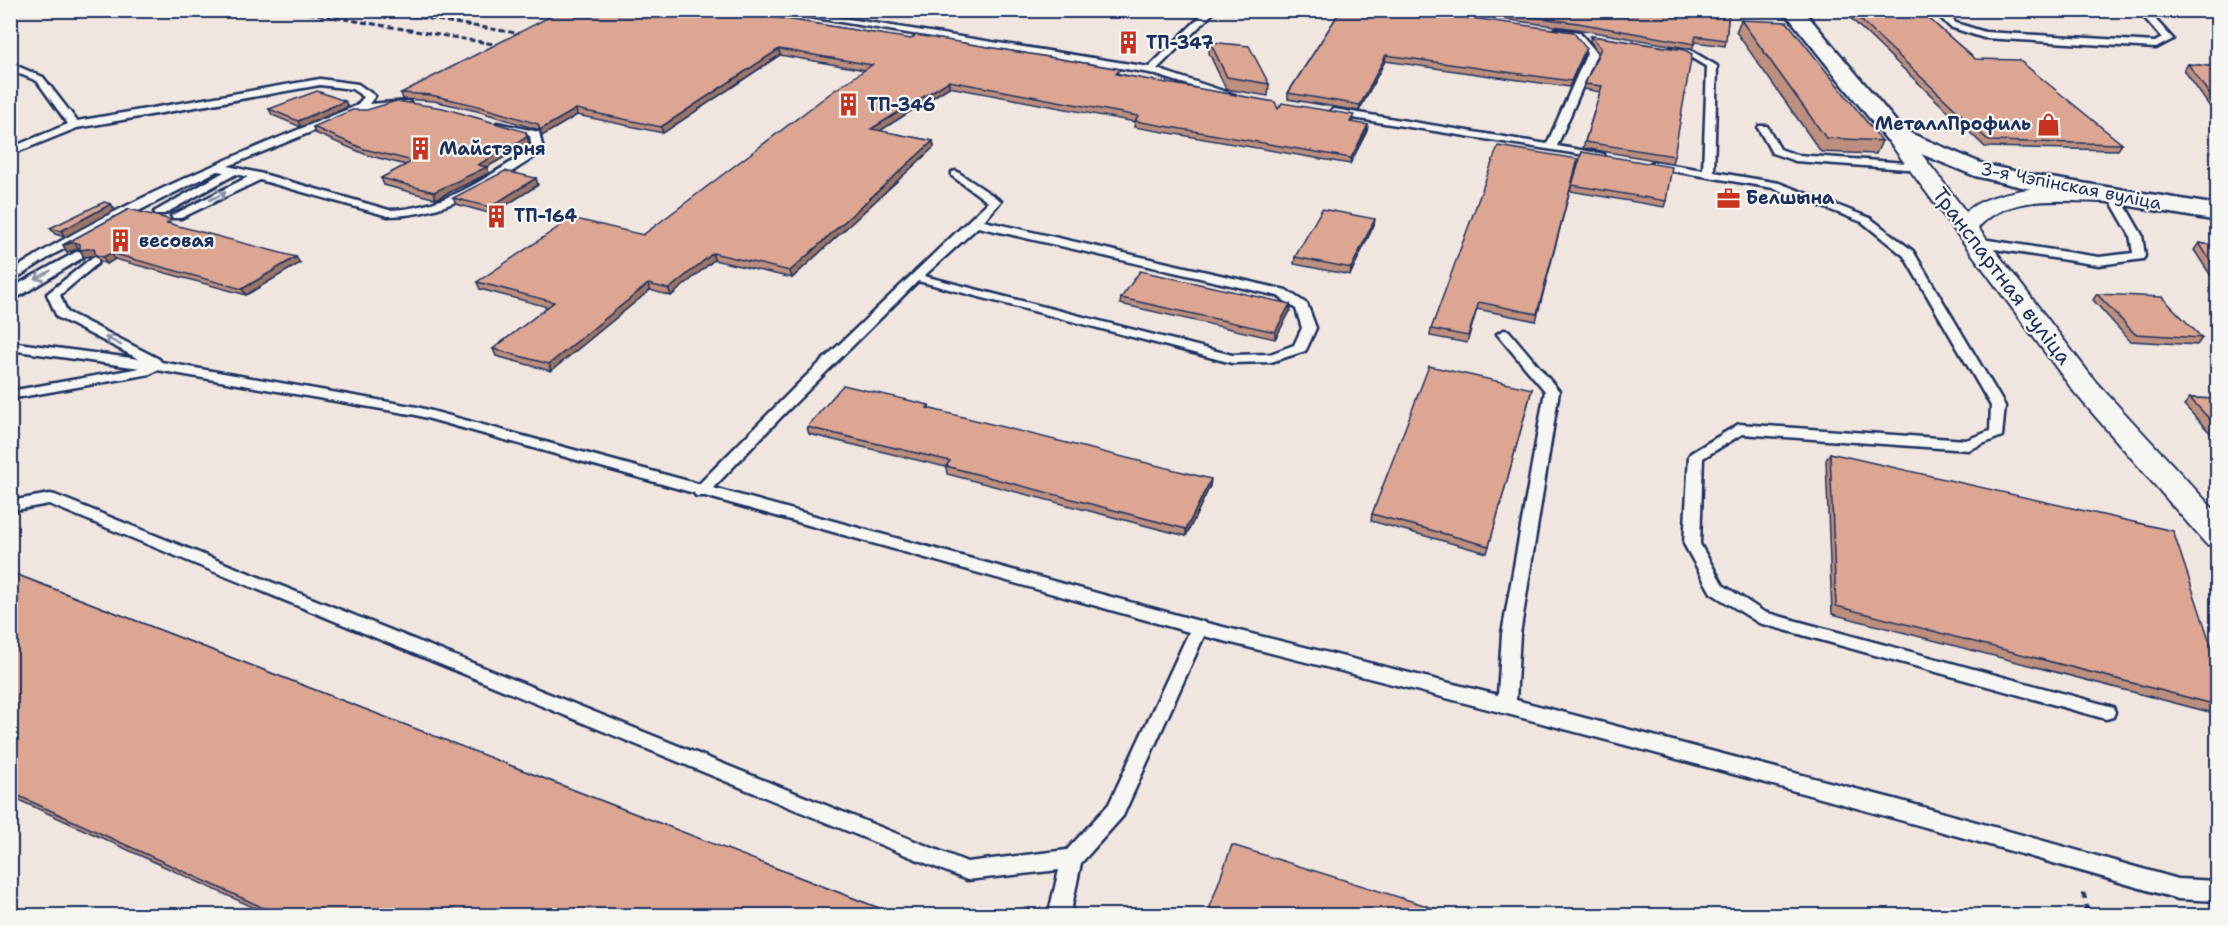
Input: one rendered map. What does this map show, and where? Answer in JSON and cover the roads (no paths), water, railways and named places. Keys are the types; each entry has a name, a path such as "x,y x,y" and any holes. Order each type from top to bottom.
{"main road":[{"name":"Транспартная вуліца","path":"1792,10 1895,135"},
{"name":"3-я Чэпінская вуліца","path":"1895,135 1975,169 2026,181 2217,213"}],"street":[{"name":"Транспартная вуліца","path":"1895,135 2085,387 2217,536"},
{"path":"1970,235 1982,210 2012,199 2049,195 2113,195"}],"lane":[{"path":"772,10 1151,70 1216,93 1240,96"},
{"path":"1151,70 1212,10"},
{"path":"1936,10 1953,25 1984,35 2156,45 2168,39 2142,10"},
{"path":"1541,30 1598,38"},
{"path":"1551,148 1592,53 1575,34"},
{"path":"1665,48 1688,52 1712,66 1708,174"},
{"path":"10,66 40,79 74,125"},
{"path":"10,152 74,125 320,82 355,86 370,96 360,108"},
{"path":"10,278 52,250 216,167 360,108 399,102 418,105"},
{"path":"1320,110 1618,159"},
{"path":"216,167 259,176 388,213 409,215 449,202 538,150 535,134 492,123"},
{"path":"1763,128 1776,151 1795,158 1920,167"},
{"path":"1641,163 1775,185 1866,220 1909,254 1998,406 1997,433 1968,445 1739,429 1696,456 1692,544 1717,589 1759,617 2106,712"},
{"path":"160,212 236,170"},
{"path":"701,492 740,449 915,278 978,223 995,201 956,174"},
{"path":"177,216 259,176"},
{"path":"1970,235 2099,261 2139,256 2136,235 2113,195"},
{"path":"915,278 1232,360 1271,358 1300,348 1309,328 1302,307 1282,293 978,223"},
{"path":"10,298 26,285 78,255"},
{"path":"94,260 53,294 62,314 165,367"},
{"path":"1504,334 1552,391 1511,634 1507,705"},
{"path":"10,346 165,367 417,411 701,492 1199,628 1507,705 1898,809 2178,889 2217,891"},
{"path":"10,395 165,367"},
{"path":"10,506 50,499 967,871 1072,859"},
{"path":"1059,915 1072,859 1116,810 1199,628"}],"railway":[{"path":"291,10 505,46"},
{"path":"375,10 535,36"}],"place":[{"name":"ТП-347","path":"1128,43"},
{"name":"ТП-346","path":"849,105"},
{"name":"МеталлПрофиль","path":"2049,124"},
{"name":"Майстэрня","path":"421,149"},
{"name":"Белшына","path":"1728,198"},
{"name":"ТП-164","path":"496,216"},
{"name":"весовая","path":"121,241"}]}
